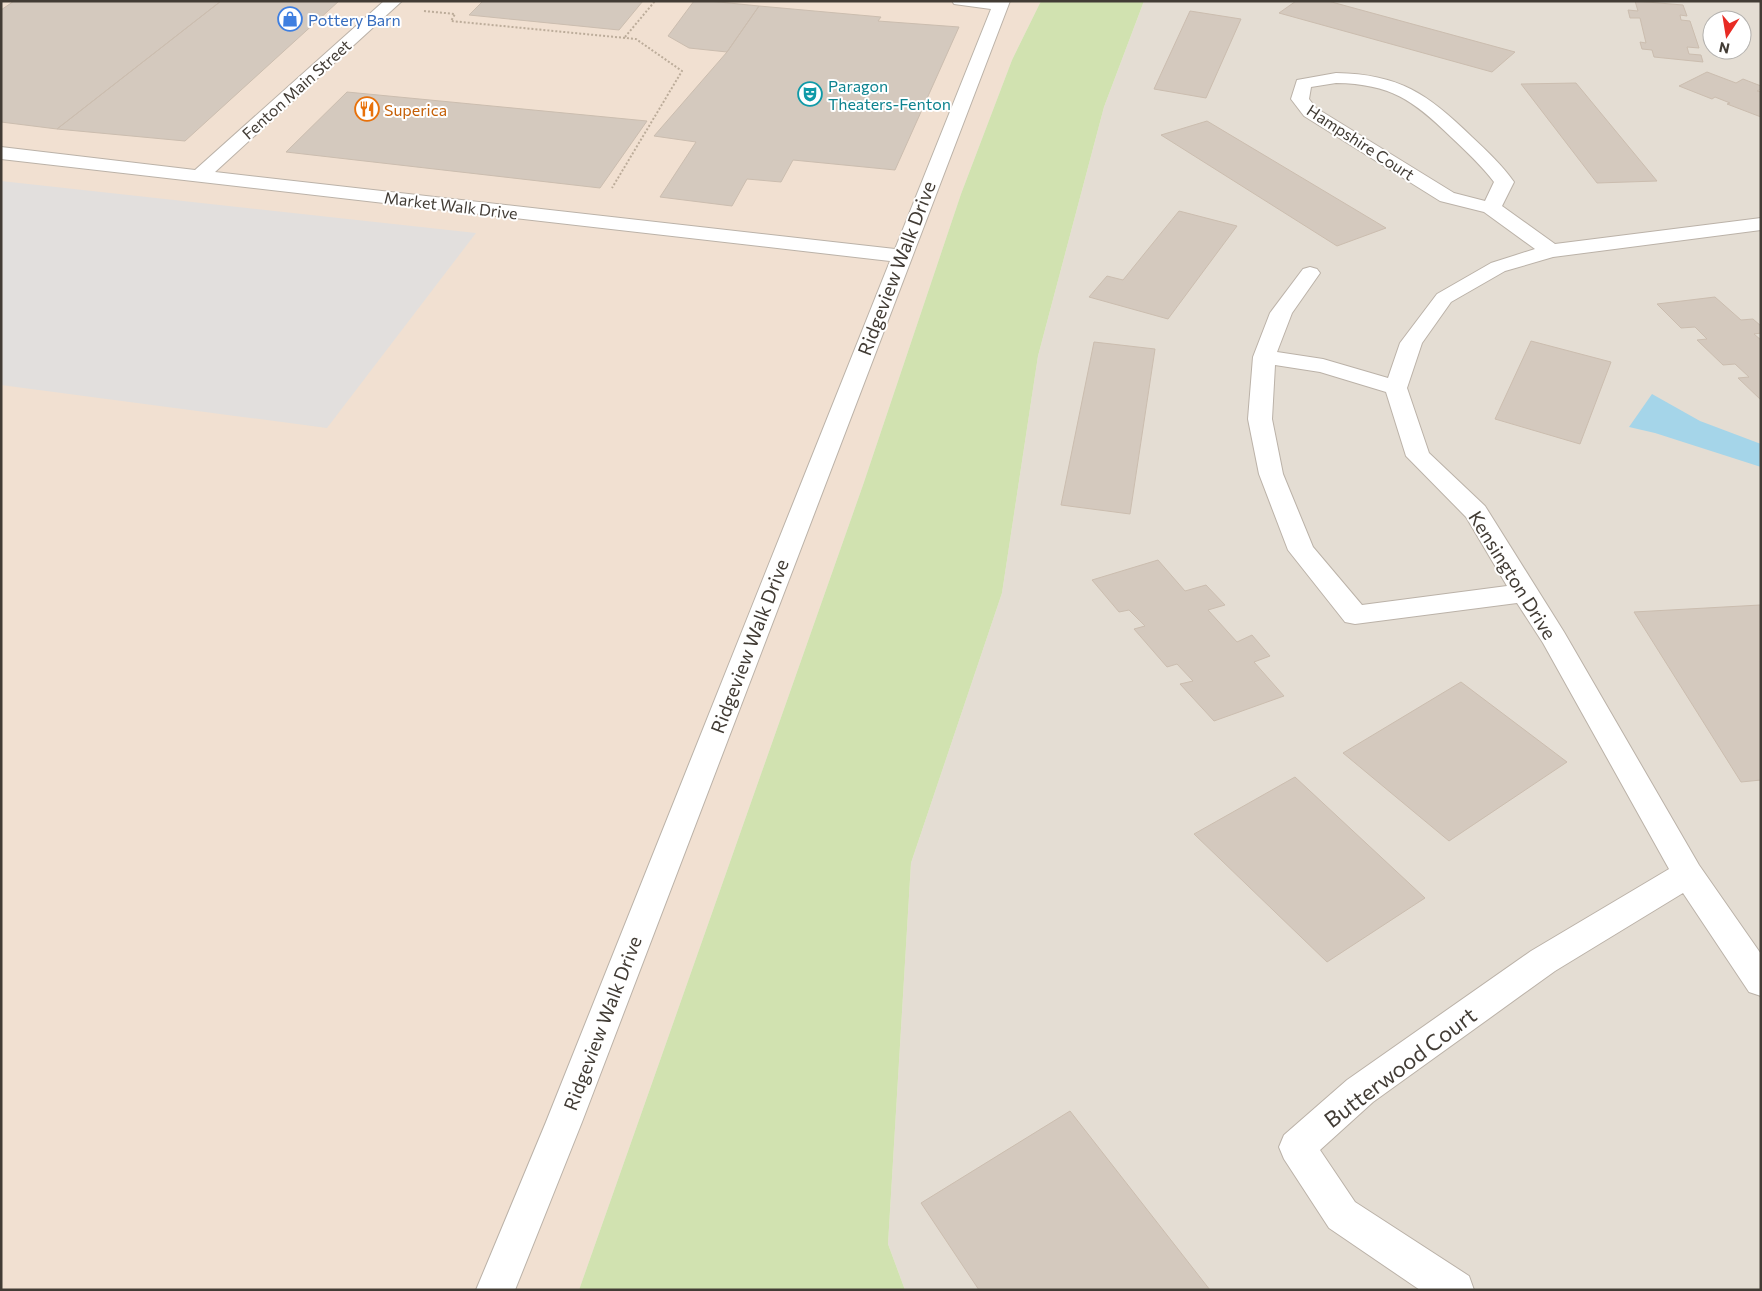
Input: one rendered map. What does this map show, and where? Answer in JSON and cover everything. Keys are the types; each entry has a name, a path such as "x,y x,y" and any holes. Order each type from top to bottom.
{"street":[{"name":"Fenton Main Street","path":"199,176 394,1"},
{"path":"960,1 1001,3"},
{"name":"Ridgeview Walk Drive","path":"495,1290 564,1122 900,256 1001,3"},
{"name":"Hampshire Court","path":"1491,208 1504,182 1495,169 1430,107 1395,87 1376,82 1333,78 1303,84 1300,99 1310,112 1447,197 1491,208 1551,251"},
{"name":"Market Walk Drive","path":"1,153 900,256"},
{"path":"1264,357 1323,366 1396,388 1411,342 1444,298 1498,267 1551,251 1761,224"},
{"path":"1310,273 1281,313 1264,357 1260,419 1271,474 1301,550 1355,615 1524,593"},
{"name":"Kensington Drive","path":"1396,388 1418,456 1476,512 1554,639 1688,874 1761,982"},
{"name":"Butterwood Court","path":"1455,1290 1342,1215 1297,1147 1360,1091 1543,960 1688,874"}],"path":[{"path":"625,37 655,1"},
{"path":"421,11 456,14 450,21 636,39 682,71 612,189"}],"shaded area":[{"path":"1,1 1041,1 1012,60 961,194 863,485 579,1290 1,1290"},
{"path":"1144,1 1761,1 1761,1290 905,1290 888,1244 911,863 1002,593 1038,356 1104,107"},
{"path":"1,181 476,233 327,428 1,385"}],"green space":[{"path":"1041,1 1144,1 1104,107 1038,356 1002,593 911,863 888,1244 905,1290 579,1290 863,485 961,194 1012,60"}],"water":[{"path":"1652,394 1700,421 1761,444 1761,467 1655,433 1629,427"}],"building":[{"path":"14,1 221,1 57,129 1,122 1,10"},
{"path":"221,1 339,1 185,141 57,129"},
{"path":"483,1 643,1 619,30 469,15"},
{"path":"694,1 759,6 727,52 689,48 668,36"},
{"path":"1296,1 1328,1 1515,52 1492,72 1279,13"},
{"path":"1635,1 1683,5 1687,16 1680,15 1681,20 1690,21 1699,48 1687,47 1689,54 1701,55 1703,62 1654,57 1652,50 1642,49 1640,42 1646,43 1640,18 1630,18 1628,10 1638,11"},
{"name":"Paragon Theaters-Fenton","path":"759,6 881,17 878,21 959,27 895,170 793,160 781,182 747,179 732,206 660,197 696,142 654,136 727,52"},
{"path":"1190,11 1241,19 1206,98 1154,89"},
{"path":"1707,72 1736,83 1743,79 1761,86 1761,89 1757,91 1761,92 1761,117 1727,104 1730,103 1715,97 1712,99 1679,86"},
{"path":"1576,83 1657,181 1597,183 1521,84"},
{"path":"347,92 647,121 600,188 286,152"},
{"path":"1207,121 1386,228 1337,246 1161,135"},
{"path":"1179,211 1237,226 1168,319 1089,297 1107,276 1123,280"},
{"path":"1715,297 1741,320 1753,319 1761,326 1761,333 1754,334 1761,340 1761,400 1738,378 1749,377 1735,364 1723,365 1697,340 1707,339 1695,327 1681,328 1657,304"},
{"path":"1531,341 1611,362 1580,444 1495,419"},
{"path":"1094,342 1155,349 1130,514 1061,505"},
{"path":"1158,560 1185,591 1206,585 1225,605 1208,610 1237,642 1252,635 1270,656 1254,662 1284,696 1214,721 1180,684 1193,681 1177,664 1167,667 1134,629 1145,626 1129,610 1119,612 1092,580"},
{"path":"1760,605 1761,780 1741,782 1634,612"},
{"path":"1461,682 1567,762 1449,841 1343,753"},
{"path":"1295,777 1425,898 1327,962 1194,834"},
{"path":"1070,1111 1210,1290 979,1290 921,1203"}],"place":[{"name":"Pottery Barn","path":"290,19"},
{"name":"Paragon Theaters-Fenton","path":"810,94"},
{"name":"Superica","path":"367,109"}]}
